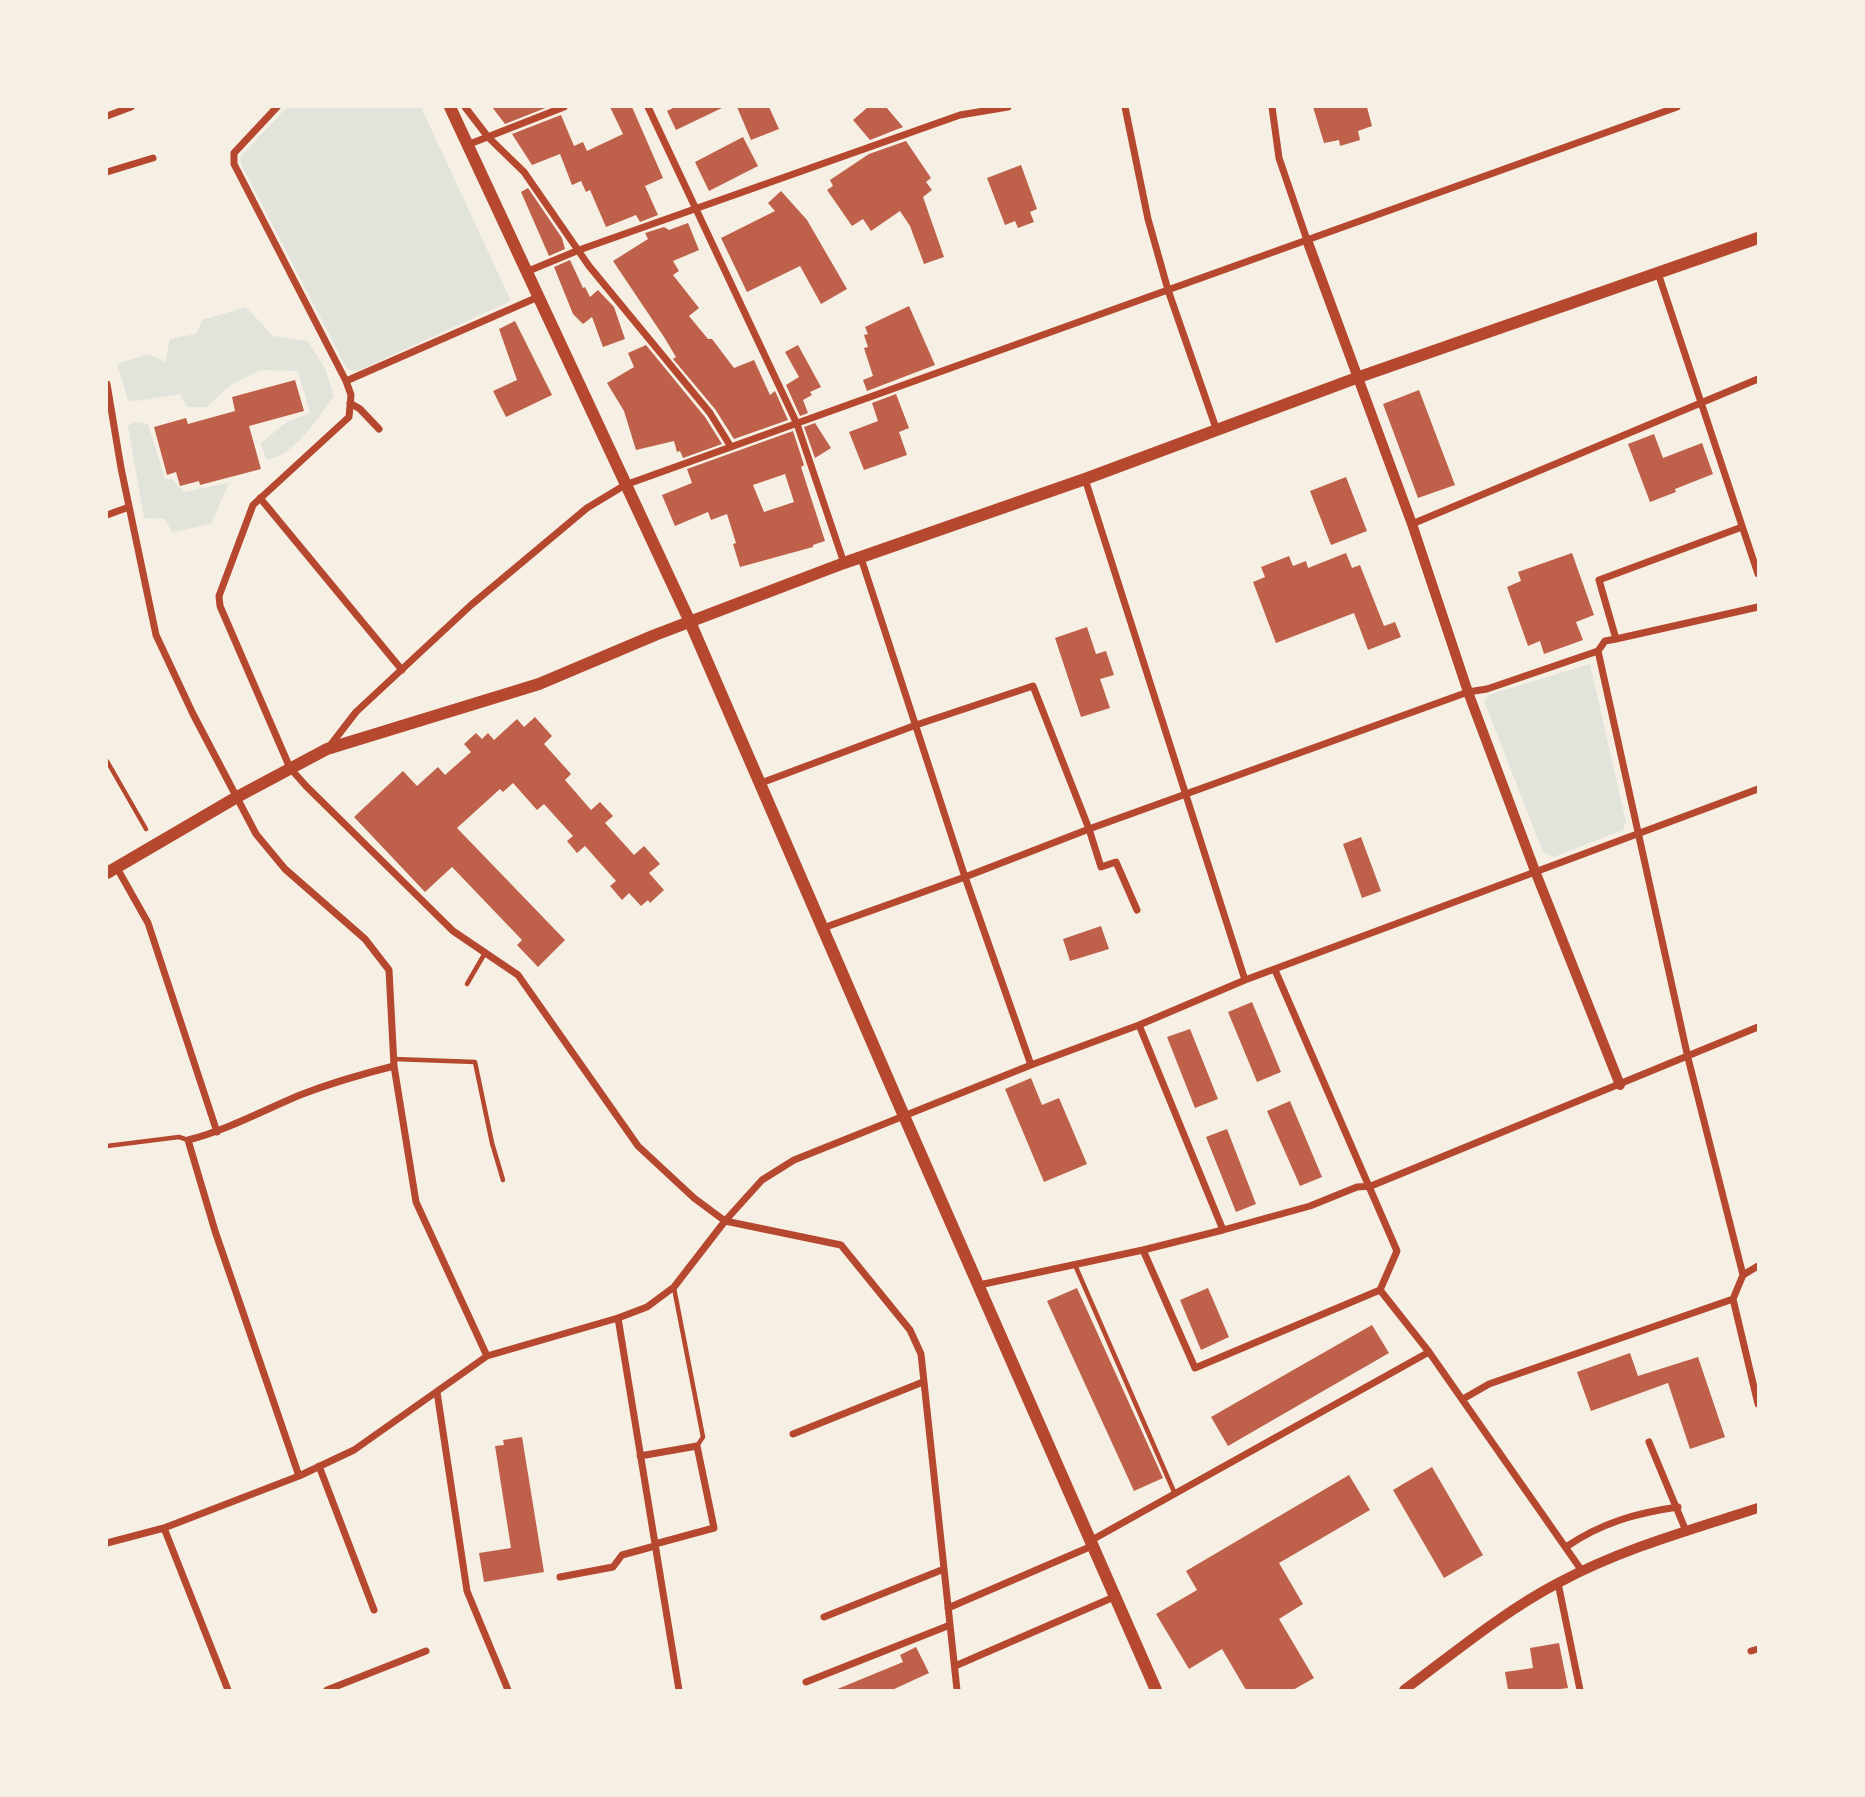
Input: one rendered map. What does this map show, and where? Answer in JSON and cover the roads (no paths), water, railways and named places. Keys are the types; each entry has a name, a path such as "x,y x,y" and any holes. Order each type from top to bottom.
{"main road":[{"path":"450,107 690,622 1156,1690"},
{"path":"112,870 237,797 327,750 539,684 844,563 1085,479 1359,377 1758,238"}],"street":[{"path":"107,116 131,107"},
{"path":"277,107 233,153 234,164 346,381 351,395 349,417 253,505 219,596 219,607 290,768 453,931 518,975 638,1146 694,1198 725,1221 841,1245 910,1329 920,1354 957,1690"},
{"path":"465,107 488,138 524,172 589,266 710,413 731,447"},
{"path":"467,145 564,107"},
{"path":"648,107 797,424 844,563"},
{"path":"526,272 579,250 959,111 1008,107"},
{"path":"1125,107 1148,219 1168,290 1217,431"},
{"path":"1272,107 1279,158 1307,240 1412,524 1468,692 1620,1085"},
{"path":"327,750 356,712 471,606 587,508 625,485 1677,107"},
{"path":"107,173 153,158"},
{"path":"1658,273 1758,574"},
{"path":"346,381 538,297"},
{"path":"1412,524 1758,379"},
{"path":"107,384 109,416 156,635 193,714 256,834 285,869 365,939 389,970 394,1062 416,1202 487,1356"},
{"path":"350,403 360,409 379,429"},
{"path":"1085,479 1245,980"},
{"path":"260,498 402,670"},
{"path":"107,515 129,507"},
{"path":"1616,639 1599,580 1742,527"},
{"path":"861,558 965,877 1031,1065"},
{"path":"823,928 1468,692 1487,689 1598,651 1605,641 1758,607"},
{"path":"1598,651 1688,1058 1743,1275"},
{"path":"761,783 916,725 1033,686 1101,867 1116,862 1137,910"},
{"path":"108,1541 164,1528 299,1476 354,1450 487,1356 647,1307 674,1287 725,1221 762,1180 778,1168 1031,1065 1139,1025 1245,980 1758,789"},
{"path":"112,870 148,923 217,1132"},
{"path":"1143,1251 1195,1368 1380,1290 1397,1251 1275,970"},
{"path":"1139,1025 1223,1230"},
{"path":"979,1285 1143,1251 1310,1206 1357,1186 1371,1186 1758,1027"},
{"path":"299,1476 215,1231 188,1140 217,1132 320,1087 394,1062"},
{"path":"1758,1266 1743,1275 1733,1299 1758,1404"},
{"path":"1380,1290 1463,1399 1582,1571"},
{"path":"1463,1399 1489,1384 1733,1299"},
{"path":"618,1318 678,1690"},
{"path":"948,1608 1091,1543 1429,1352"},
{"path":"793,1434 923,1382"},
{"path":"437,1392 467,1591 508,1690"},
{"path":"1648,1442 1686,1531"},
{"path":"560,1577 613,1567 622,1555 714,1528 697,1446 640,1456"},
{"path":"319,1466 374,1610"},
{"path":"1566,1548 1599,1527 1643,1512 1678,1507"},
{"path":"1404,1690 1417,1687 1514,1608 1558,1583 1618,1555 1758,1508"},
{"path":"164,1528 228,1690"},
{"path":"824,1617 944,1569"},
{"path":"1558,1583 1580,1690"},
{"path":"955,1666 1114,1597"},
{"path":"806,1682 950,1625"},
{"path":"327,1690 426,1651"}],"lane":[{"path":"107,761 146,829"},
{"path":"467,984 485,953"},
{"path":"394,1062 475,1062 492,1143 503,1180"},
{"path":"107,1146 178,1138 188,1140"},
{"path":"1075,1265 1175,1494"},
{"path":"674,1287 703,1437 697,1446"}]}
